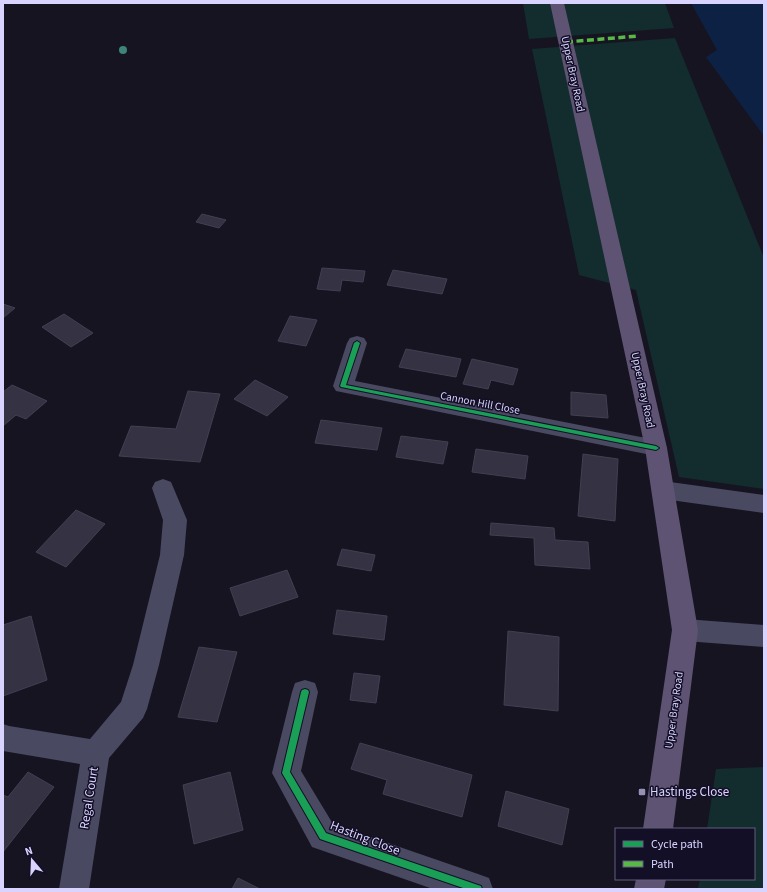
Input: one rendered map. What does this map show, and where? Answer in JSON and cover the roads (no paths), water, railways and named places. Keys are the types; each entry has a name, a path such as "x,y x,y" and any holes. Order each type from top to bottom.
{"main road":[{"name":"Upper Bray Road","path":"558,3 656,448 685,630 658,828"}],"street":[{"name":"Cannon Hill Close","path":"357,343 343,386 656,448"},
{"path":"96,753 133,709 146,665 172,555 176,520 163,488"},
{"path":"663,490 764,504"},
{"path":"685,630 764,636"},
{"name":"Hasting Close","path":"305,692 286,773 323,836 478,889"},
{"name":"Regal Court","path":"3,737 7,739 96,753 74,889"}],"water":[{"path":"691,3 764,3 764,136 706,57 717,50"}],"place":[{"name":"Hastings Close","path":"642,792"}]}
